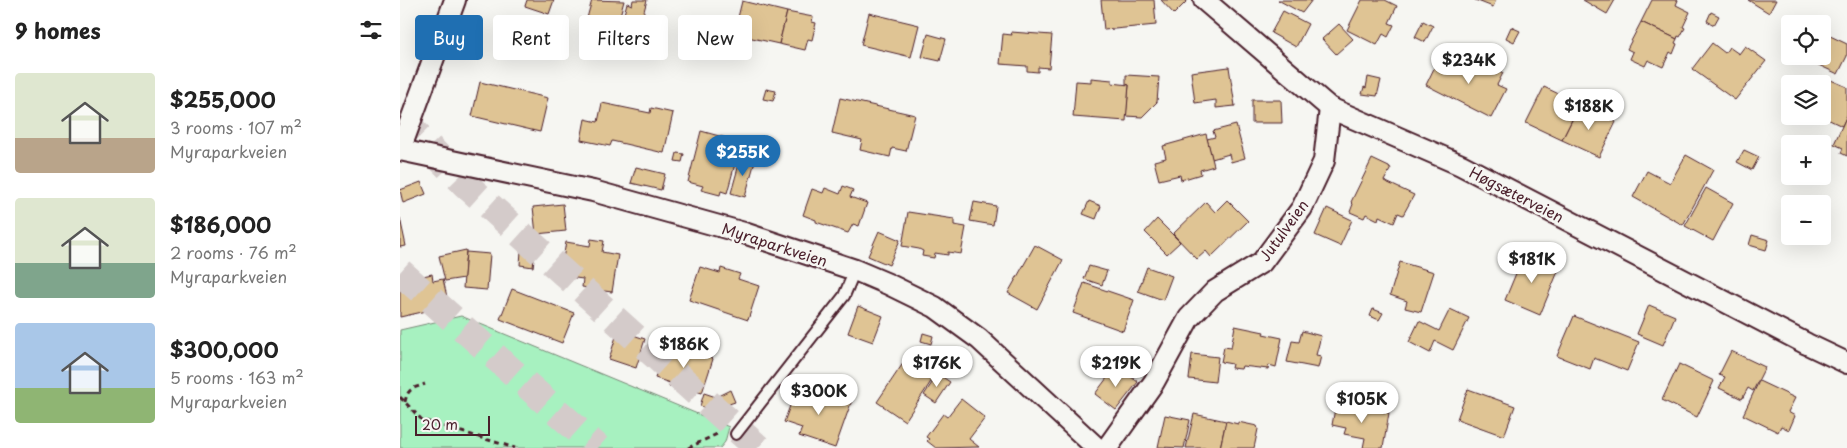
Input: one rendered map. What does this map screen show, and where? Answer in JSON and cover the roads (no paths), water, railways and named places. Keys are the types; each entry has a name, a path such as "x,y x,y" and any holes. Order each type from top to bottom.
{"street":[{"path":"400,150 455,0"},
{"name":"Høgsæterveien","path":"1204,0 1330,108 1461,165 1763,322 1847,363"},
{"name":"Jutulveien","path":"1107,448 1154,382 1189,318 1215,291 1262,262 1302,208 1324,161 1330,108"},
{"name":"Myraparkveien","path":"400,150 594,191 744,233 854,270 888,284 935,307 979,339 1097,448"}],"lane":[{"path":"736,434 844,296 854,270"}],"tunnel":[{"path":"400,117 464,183 758,448"},
{"path":"400,272 598,448"}]}
